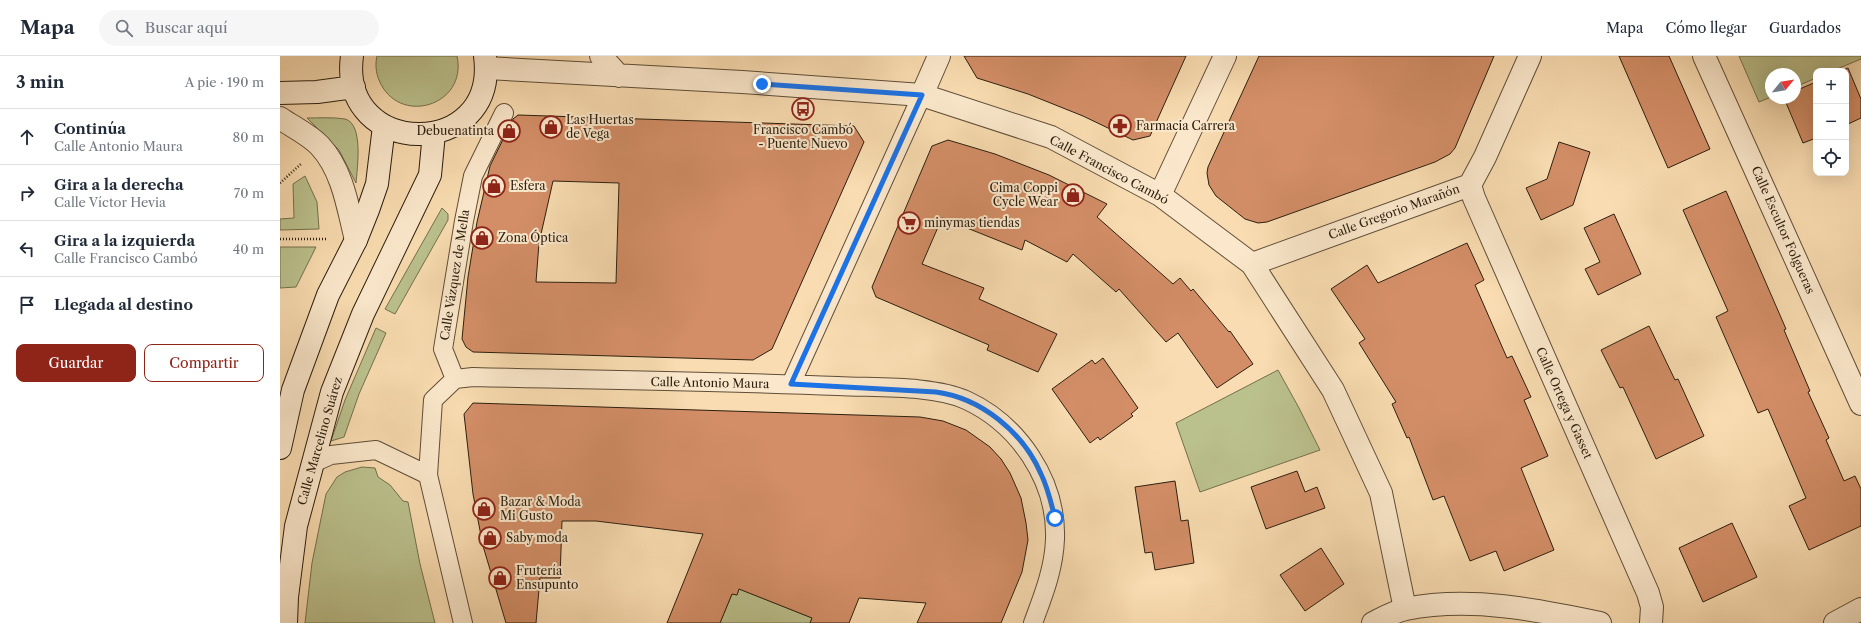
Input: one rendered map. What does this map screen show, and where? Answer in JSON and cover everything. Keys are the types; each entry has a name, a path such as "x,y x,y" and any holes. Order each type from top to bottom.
{"street":[{"path":"352,56 351,67 354,87 360,102 367,111 384,126 400,133 417,135 434,133 451,127 470,112 477,102 484,86 486,62"},
{"path":"601,56 619,76"},
{"path":"791,384 939,56"},
{"path":"1160,195 1225,56"},
{"name":"Calle Gregorio Marañón","path":"1252,264 1470,184 1485,158 1530,56"},
{"name":"Calle Escultor Folgueras","path":"1704,56 1861,404"},
{"name":"Calle Francisco Cambó","path":"486,62 619,76 742,82 922,95 1051,137 1160,195 1252,264 1333,390 1381,493 1405,609"},
{"path":"280,93 318,92 354,87"},
{"name":"Calle Vázquez de Mella","path":"455,378 443,349 464,221 473,176 504,113"},
{"path":"280,118 320,146 335,167 344,193 356,240"},
{"path":"280,448 293,390 328,295 356,240 377,184 384,126"},
{"name":"Calle Marcelino Suárez","path":"286,623 287,597 296,526 311,464 332,392 363,314 430,175 434,133"},
{"name":"Calle Ortega y Gasset","path":"1470,184 1474,198 1648,593 1652,607 1651,623"},
{"name":"Calle Antonio Maura","path":"455,378 473,377 791,384 942,392 960,397 979,406 1004,424 1019,440 1041,473 1055,518 1055,539 1053,560 1045,590 1033,623"},
{"path":"455,378 433,400 428,475 463,623"},
{"path":"311,464 331,455 376,450 428,475"},
{"path":"1373,623 1405,609 1448,604 1490,605 1565,616 1600,623"},
{"path":"1835,623 1861,609"}],"path":[{"path":"280,183 306,160"},
{"path":"326,244 328,234"},
{"path":"280,239 327,239"}],"green space":[{"path":"377,56 457,56 458,73 452,87 442,98 429,104 415,106 401,103 388,95 378,77 376,65"},
{"path":"1739,56 1861,56 1861,59 1839,68 1813,68 1813,79 1801,84 1801,68 1765,68 1765,100 1759,102"},
{"path":"307,118 340,118 351,123 355,129 358,148 356,183 339,150"},
{"path":"305,176 317,202 319,229 280,230 280,219 294,218 293,184"},
{"path":"442,208 448,214 448,220 395,314 385,309"},
{"path":"280,247 316,247 296,287 280,288"},
{"path":"376,328 386,333 359,394 344,437 331,441 345,400"},
{"path":"1278,370 1320,450 1200,492 1176,423"},
{"path":"362,467 375,468 378,477 390,485 403,501 408,502 420,564 435,623 305,623 312,563 326,494 337,477 345,472"},
{"path":"739,589 812,618 810,623 720,623 732,594 737,595"}],"building":[{"path":"964,56 1186,56 1150,136 1133,140 1083,116 1028,94 977,78"},
{"path":"1259,56 1494,56 1455,148 1450,154 1435,162 1267,222 1258,223 1245,219 1216,196 1209,185 1207,173 1208,167"},
{"path":"1619,56 1669,56 1710,149 1668,168"},
{"path":"1849,70 1861,99 1861,118 1849,124"},
{"path":"1813,83 1813,139 1803,143 1787,104 1801,104 1801,88"},
{"path":"518,115 854,126 864,142 772,349 753,360 473,352 466,347 462,339 468,277 477,222 490,166 513,119","holes":["553,181 619,183 616,283 536,282 539,243"]},
{"path":"948,140 995,154 1049,175 1107,204 1097,217 1173,284 1180,278 1191,291 1193,289 1229,332 1230,331 1253,364 1217,388 1178,333 1166,342 1119,289 1116,292 1073,254 1067,262 1025,240 1022,250 942,218 922,264 984,288 979,299 1057,334 1038,372 987,350 989,345 876,297 872,287 932,146"},
{"path":"1559,142 1590,152 1573,205 1541,220 1526,188 1547,179"},
{"path":"1726,191 1786,329 1784,330 1810,391 1808,392 1829,438 1826,440 1844,481 1855,476 1861,489 1861,526 1809,550 1789,506 1806,498 1768,409 1758,413 1716,317 1728,311 1683,210"},
{"path":"1614,214 1641,274 1598,295 1585,269 1600,262 1584,228"},
{"path":"1467,243 1484,280 1475,285 1507,358 1512,356 1531,397 1524,400 1548,456 1521,468 1554,550 1504,571 1496,551 1470,561 1444,496 1433,500 1409,437 1407,438 1392,404 1396,402 1359,343 1365,339 1331,289 1367,265 1378,283"},
{"path":"1649,326 1675,380 1678,379 1704,436 1656,459 1623,387 1620,388 1601,350"},
{"path":"1103,358 1138,408 1131,414 1133,416 1100,440 1098,437 1090,443 1052,389 1092,360 1095,364"},
{"path":"473,403 920,417 943,421 966,430 990,447 1001,459 1010,473 1021,498 1026,523 1028,540 1022,572 1001,623 917,623 926,603 859,598 849,623 810,623 812,618 739,589 737,595 732,594 720,623 667,623 703,534 596,521 562,521 560,578 540,578 536,623 506,623 483,546 473,494 464,414"},
{"path":"1297,471 1305,492 1317,487 1325,508 1266,529 1251,487"},
{"path":"1175,481 1181,521 1188,520 1194,563 1155,570 1152,552 1145,553 1135,487"},
{"path":"1732,523 1757,577 1703,602 1679,548"},
{"path":"1321,548 1344,584 1305,611 1280,575"}],"place":[{"name":"Francisco Cambó - Puente Nuevo","path":"803,109"},
{"name":"Farmacia Carrera","path":"1120,126"},
{"name":"Las Huertas de Vega","path":"551,127"},
{"name":"Debuenatinta","path":"509,131"},
{"name":"Esfera","path":"494,186"},
{"name":"Cima Coppi Cycle Wear","path":"1073,195"},
{"name":"minymas tiendas","path":"909,223"},
{"name":"Zona Óptica","path":"482,238"},
{"name":"Bazar & Moda Mi Gusto","path":"484,509"},
{"name":"Saby moda","path":"490,538"},
{"name":"Frutería Ensupunto","path":"500,578"}],"route":[{"path":"762,84 868,90 922,95 791,384 942,392 965,399 979,406 1004,424 1032,457 1041,473 1055,518"}]}
